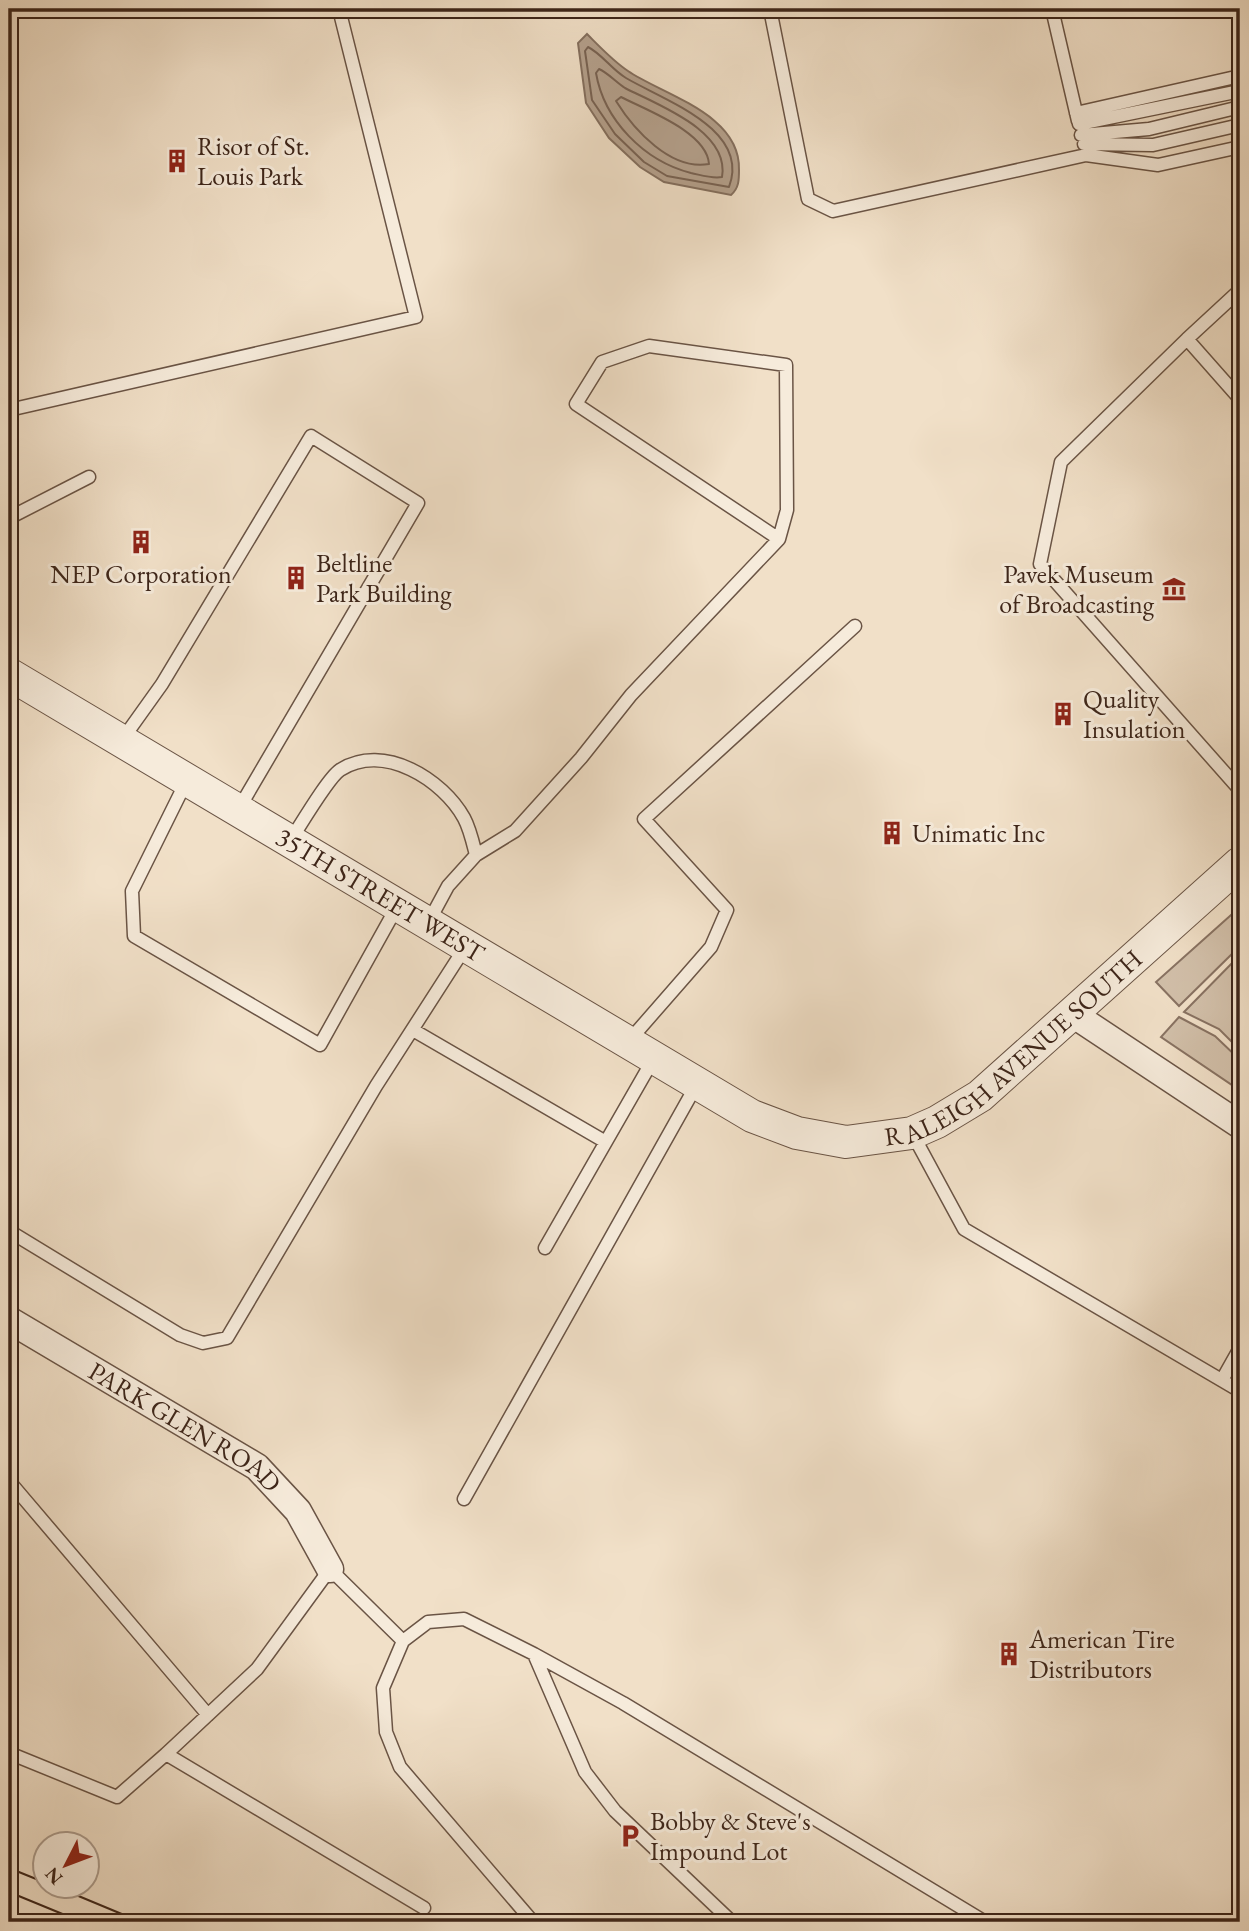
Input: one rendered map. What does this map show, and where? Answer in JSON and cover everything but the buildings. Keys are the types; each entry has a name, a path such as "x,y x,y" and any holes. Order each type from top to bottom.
{"street":[{"name":"35TH STREET WEST","path":"9,674 752,1116"},
{"name":"RALEIGH AVENUE SOUTH","path":"752,1116 797,1133 846,1142 912,1133 979,1096 1240,863"},
{"path":"1071,1013 1240,1125"},
{"name":"PARK GLEN ROAD","path":"9,1320 257,1467 298,1511 330,1569"}],"lane":[{"path":"9,410 416,317 339,9"},
{"path":"770,9 808,199 833,211 1081,134 1240,90"},
{"path":"1052,9 1081,134"},
{"path":"1081,134 1240,76"},
{"path":"1081,134 1149,129 1240,107"},
{"path":"1081,134 1153,145 1240,125"},
{"path":"1081,134 1158,165 1240,148"},
{"path":"1240,290 1062,463 1040,565 1240,790"},
{"path":"1187,339 1240,399"},
{"path":"428,923 448,886 476,855 515,831 581,758 631,695 779,539 787,510 786,365 649,346 602,362 576,404 779,539"},
{"path":"122,741 162,684 311,436 418,503 238,810"},
{"path":"9,518 89,477"},
{"path":"545,1248 604,1141 641,1050 710,947 727,910 644,819 855,626"},
{"path":"289,841 338,771 358,763 380,762 406,766 430,781 451,800 466,820 476,855"},
{"path":"188,780 132,891 135,936 320,1045 398,905"},
{"path":"9,1231 180,1335 204,1343 227,1339 466,946"},
{"path":"413,1030 604,1141"},
{"path":"464,1499 697,1083"},
{"path":"912,1133 964,1229 1240,1391"},
{"path":"1222,1380 1240,1348"},
{"path":"9,1481 208,1714"},
{"path":"9,1752 117,1797 257,1669 330,1569 403,1641"},
{"path":"533,1922 400,1767 386,1732 383,1688 403,1641 428,1622 464,1619 534,1654 624,1703 985,1922"},
{"path":"534,1654 586,1772 615,1811 732,1922"},
{"path":"166,1754 424,1908"}],"shaded area":[{"path":"1240,907 1240,946 1179,1006 1156,982"},
{"path":"1240,955 1240,1050 1219,1029 1184,1012"},
{"path":"1179,1017 1215,1036 1240,1060 1240,1073 1232,1085 1161,1037"}],"water":[{"path":"587,34 622,67 697,108 727,134 736,151 739,170 737,187 731,195 664,182 640,167 609,138 586,103 578,43"}],"tram line":[{"path":"9,1868 32,1877"},
{"path":"9,1892 82,1922"},
{"path":"86,1899 141,1922"}],"place":[{"name":"Risor of St. Louis Park","path":"177,161"},
{"name":"NEP Corporation","path":"141,542"},
{"name":"Beltline Park Building","path":"296,578"},
{"name":"Pavek Museum of Broadcasting","path":"1174,589"},
{"name":"Quality Insulation","path":"1063,714"},
{"name":"Unimatic Inc","path":"892,833"},
{"name":"American Tire Distributors","path":"1009,1654"},
{"name":"Bobby & Steve's Impound Lot","path":"630,1836"}]}
